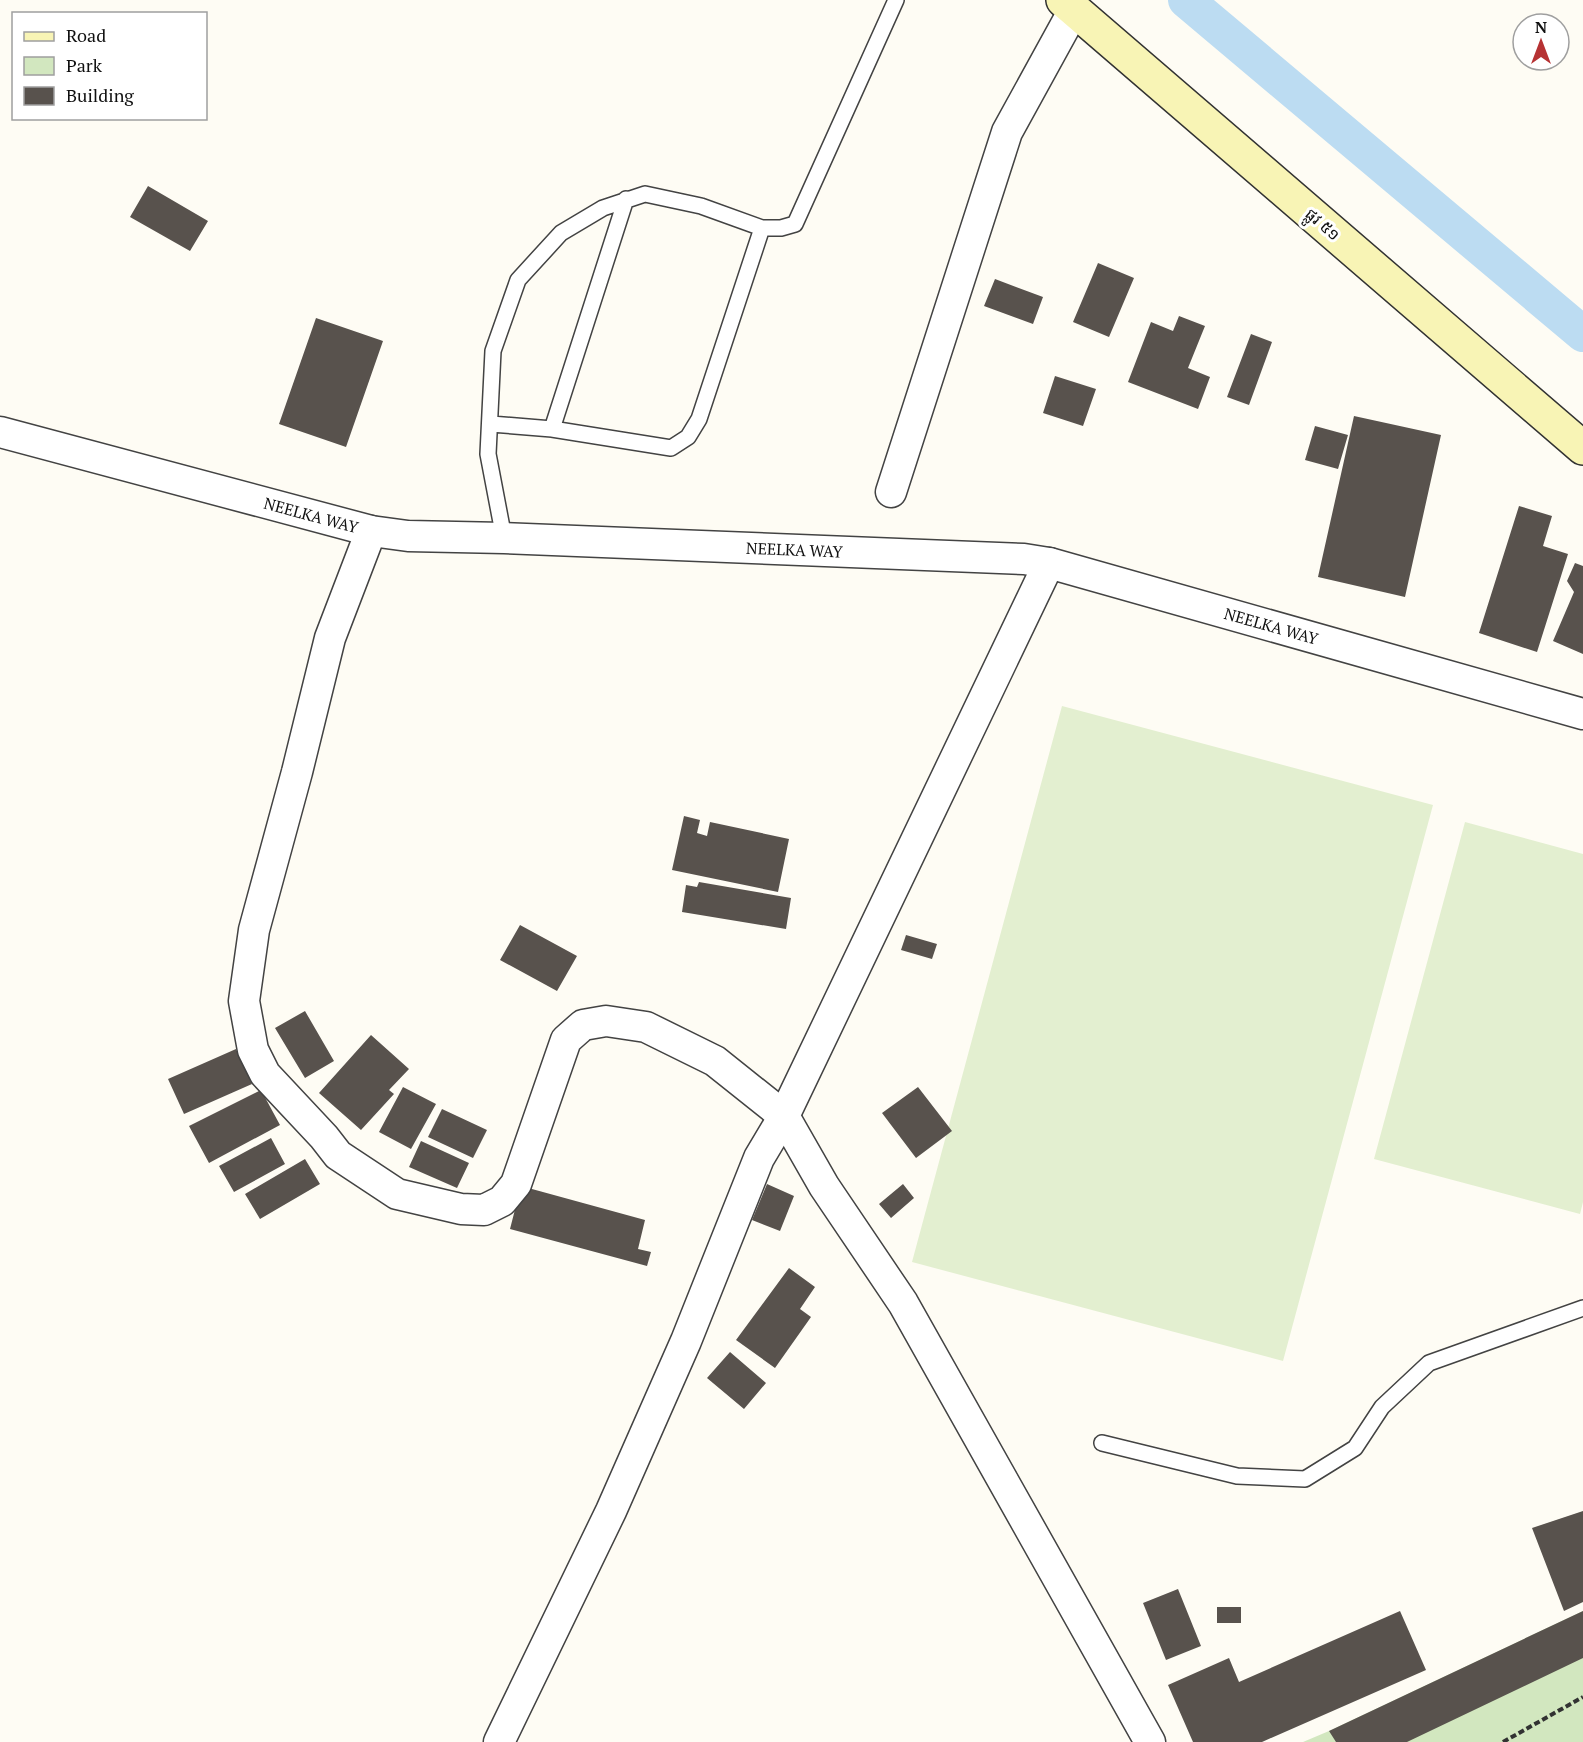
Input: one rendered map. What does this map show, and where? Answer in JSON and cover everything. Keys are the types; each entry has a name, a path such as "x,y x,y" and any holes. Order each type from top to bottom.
{"main road":[{"name":"ផ្លូវ ៥១","path":"1069,5 1577,435"}],"street":[{"path":"891,492 1006,132 1069,5"},
{"name":"NEELKA WAY","path":"0,432 371,531 408,536 1024,559 1049,563 1583,714"},
{"path":"371,531 330,638 297,772 254,930 244,1001 253,1050 265,1074 338,1155 397,1194 461,1209 484,1210 502,1201 516,1184 566,1040 584,1025 606,1021 646,1027 715,1060 784,1116 824,1186 903,1303 1150,1742"},
{"path":"499,1742 611,1511 686,1341 759,1158 784,1116 1049,563"}],"lane":[{"path":"504,538 488,454 493,351 518,280 561,233 603,208 645,194 701,206 762,228 788,227 799,221 896,0"},
{"path":"552,429 626,199"},
{"path":"491,424 552,429 671,448 688,437 699,420 762,228"},
{"path":"1102,1443 1237,1476 1305,1479 1355,1448 1382,1407 1429,1363 1583,1308"}],"path":[{"path":"1503,1742 1583,1697"}],"green space":[{"path":"1062,706 1433,805 1283,1361 912,1262"},
{"path":"1465,822 1583,854 1583,1202 1580,1214 1374,1159"},
{"path":"1583,1611 1583,1742 1303,1742 1329,1731"}],"building":[{"path":"148,186 208,221 190,251 130,217"},
{"path":"1098,263 1134,278 1109,337 1073,322"},
{"path":"995,279 1043,297 1033,324 984,306"},
{"path":"1179,316 1205,326 1188,368 1210,377 1198,409 1128,382 1151,322 1173,331"},
{"path":"316,318 383,341 346,447 279,424"},
{"path":"1251,334 1272,342 1249,405 1227,397"},
{"path":"1055,376 1096,389 1083,426 1043,413"},
{"path":"1354,416 1441,435 1405,597 1318,577"},
{"path":"1315,426 1348,435 1338,469 1305,460"},
{"path":"1519,506 1552,516 1543,546 1568,554 1537,652 1479,633"},
{"path":"1575,563 1583,566 1583,654 1553,641 1574,592 1567,581"},
{"path":"684,816 700,820 697,833 707,836 710,822 789,839 778,892 672,870"},
{"path":"699,882 791,898 786,929 682,912 686,885 697,887"},
{"path":"520,925 577,956 557,991 500,960"},
{"path":"906,935 937,944 932,959 901,950"},
{"path":"305,1011 334,1061 305,1078 275,1028"},
{"path":"371,1035 409,1069 389,1090 394,1094 361,1130 319,1093"},
{"path":"236,1049 252,1084 184,1114 168,1079"},
{"path":"403,1087 436,1104 411,1149 379,1132"},
{"path":"918,1087 952,1131 916,1158 882,1113"},
{"path":"261,1090 280,1125 209,1163 189,1126"},
{"path":"442,1109 487,1130 473,1158 428,1137"},
{"path":"271,1138 285,1164 234,1192 219,1166"},
{"path":"421,1141 469,1163 457,1188 409,1167"},
{"path":"305,1159 320,1184 260,1219 245,1194"},
{"path":"767,1184 794,1196 780,1231 752,1220"},
{"path":"903,1184 914,1198 891,1218 879,1204"},
{"path":"521,1186 645,1220 638,1249 651,1252 647,1266 510,1229"},
{"path":"789,1268 815,1287 800,1309 811,1317 775,1368 736,1340"},
{"path":"730,1352 766,1383 744,1409 707,1378"},
{"path":"1583,1511 1583,1602 1564,1611 1532,1528"},
{"path":"1178,1589 1201,1646 1166,1660 1143,1603"},
{"path":"1217,1607 1241,1607 1241,1623 1217,1623"},
{"path":"1400,1611 1426,1670 1262,1742 1193,1742 1168,1685 1229,1658 1239,1682"},
{"path":"1583,1611 1583,1658 1407,1742 1336,1742 1329,1731"}],"waterway":[{"path":"1186,0 1583,334"}]}
